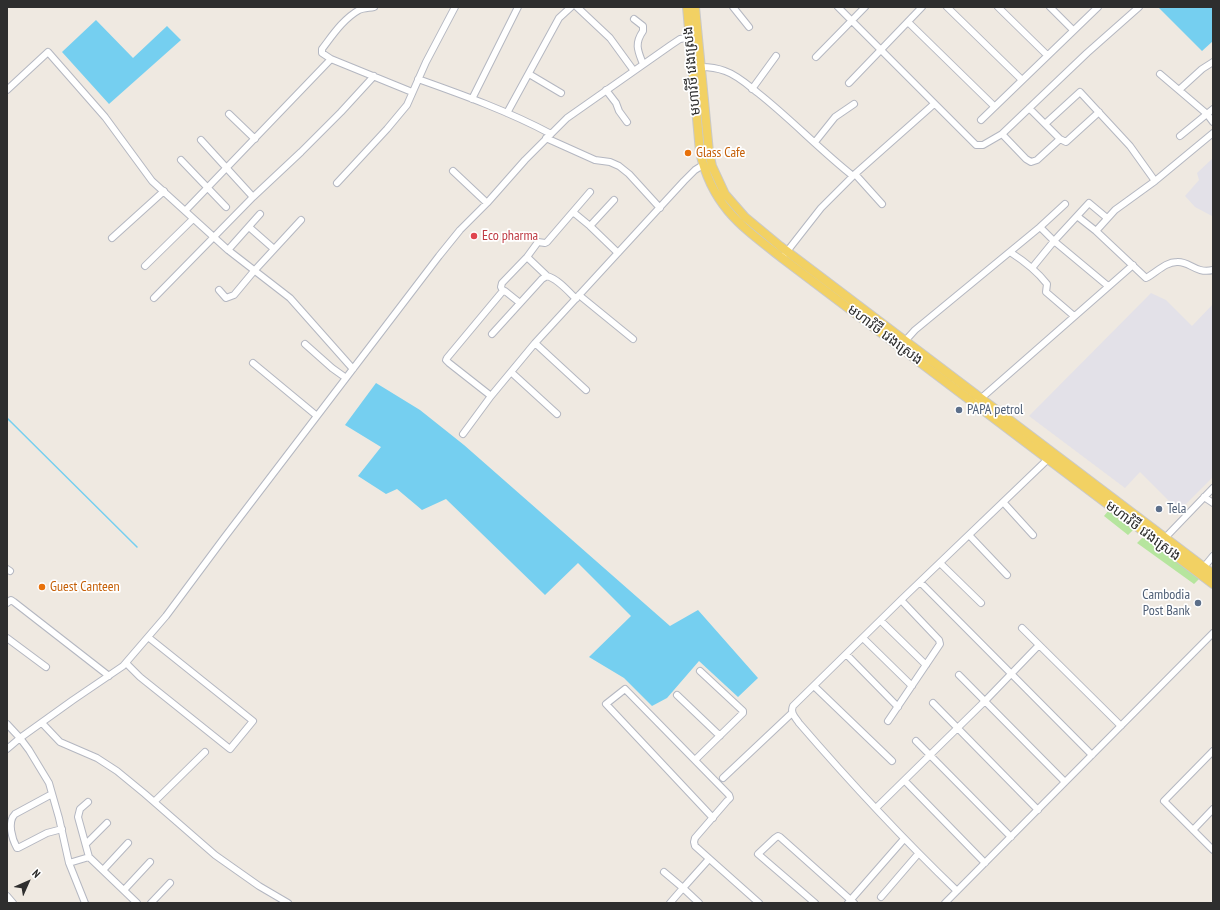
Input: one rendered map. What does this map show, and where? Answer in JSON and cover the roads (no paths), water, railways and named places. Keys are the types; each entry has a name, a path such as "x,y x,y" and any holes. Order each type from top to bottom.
{"main road":[{"name":"មហាវិថី វេងស្រេង","path":"686,7 700,152 710,184 718,199 730,214 749,232 785,254 905,340 1048,459 1092,487"},
{"name":"មហាវិថី វេងស្រេង","path":"695,7 709,152 717,179 725,194 745,217 785,254 1163,541 1213,584"},
{"name":"មហាវិថី វេងស្រេង","path":"1163,541 1213,574"}],"street":[{"path":"374,7 360,10 350,16 322,49 322,53 330,59 412,92"},
{"path":"337,183 407,105 418,79 455,7"},
{"path":"472,99 518,7"},
{"path":"507,114 559,18 571,7"},
{"path":"577,7 610,38 634,71"},
{"path":"733,7 749,27"},
{"path":"838,7 976,145 983,146 1002,134 1087,53 1140,7"},
{"path":"816,57 865,7"},
{"path":"849,83 922,7"},
{"path":"947,7 1022,80"},
{"path":"998,7 1048,55"},
{"path":"1050,7 1073,30"},
{"path":"981,120 1098,7"},
{"path":"634,19 643,26 643,31 638,38 637,44 643,64"},
{"path":"908,22 994,106"},
{"path":"7,749 20,738 73,700 110,676 126,663 166,616 352,369 456,235 548,136 567,118 680,39 698,36"},
{"path":"7,90 48,52 105,117 152,181 228,250 290,298 352,369"},
{"path":"752,89 776,56"},
{"path":"185,211 330,59"},
{"path":"1179,90 1202,69 1213,62"},
{"path":"701,66 726,71 752,89 815,142 833,160 854,175 882,204"},
{"path":"529,74 561,93"},
{"path":"1160,74 1207,114 1213,122"},
{"path":"154,298 341,112 374,76"},
{"path":"418,79 507,114 595,160 610,162 619,166 629,174 660,208"},
{"path":"606,90 616,103 619,111 627,122"},
{"path":"1045,124 1080,92 1130,146 1155,181"},
{"path":"815,142 835,117 854,104"},
{"path":"785,254 820,208 854,175 934,104"},
{"path":"1029,108 1060,139 1066,142 1099,112"},
{"path":"1180,136 1213,109"},
{"path":"229,114 255,139"},
{"path":"1096,231 1115,210 1155,181 1213,133"},
{"path":"1002,134 1026,159 1031,162 1037,160 1060,139"},
{"path":"201,140 254,197"},
{"path":"181,160 226,207"},
{"path":"463,434 491,396 535,343 690,175 703,165"},
{"path":"453,171 487,202"},
{"path":"112,238 164,191"},
{"path":"520,303 503,291 501,287 502,283 527,257 538,242 547,242 590,192"},
{"path":"590,226 614,200"},
{"path":"1032,268 1054,241 1090,203 1107,218"},
{"path":"905,340 915,330 1040,227 1065,204"},
{"path":"572,212 590,226 618,253"},
{"path":"228,250 260,214"},
{"path":"1077,216 1133,264 1146,278 1166,265 1176,262 1184,263 1201,271 1213,270"},
{"path":"145,266 193,219"},
{"path":"219,290 226,298 234,296 254,270 302,220"},
{"path":"249,227 274,249"},
{"path":"1040,227 1054,241 1108,286"},
{"path":"1010,252 1032,268 1047,284 1046,292 1074,316"},
{"path":"527,257 547,276 551,277 633,339"},
{"path":"978,401 1133,264"},
{"path":"492,334 542,279 547,276"},
{"path":"491,396 446,360 503,291"},
{"path":"535,343 586,390"},
{"path":"305,344 332,368 346,378"},
{"path":"253,363 317,416"},
{"path":"511,372 557,414"},
{"path":"957,891 918,854 817,744 793,716 793,706 1048,459"},
{"path":"1163,541 1213,488"},
{"path":"1204,497 1213,503"},
{"path":"1003,502 1034,535"},
{"path":"969,535 1007,575"},
{"path":"1204,567 1213,556"},
{"path":"940,563 981,603"},
{"path":"920,582 1092,755"},
{"path":"7,603 11,600 14,602 110,676"},
{"path":"888,721 940,644 939,640 901,600"},
{"path":"881,621 926,664"},
{"path":"1022,628 1121,726"},
{"path":"946,903 1213,633"},
{"path":"126,663 140,677 230,749 254,721 148,637"},
{"path":"7,638 46,667"},
{"path":"863,638 912,686"},
{"path":"876,808 1012,674 1039,645"},
{"path":"846,654 898,707"},
{"path":"695,760 743,713 743,711 700,671"},
{"path":"960,674 1065,782"},
{"path":"814,686 892,761"},
{"path":"713,818 606,704 625,689 730,795 730,798 713,818 695,838 694,846 759,903"},
{"path":"677,695 720,736"},
{"path":"933,703 1038,810"},
{"path":"723,778 792,712"},
{"path":"42,723 60,742 97,758 117,771 215,856 259,886 288,903"},
{"path":"7,724 20,738 49,783 62,829 69,862 84,901 77,903"},
{"path":"916,742 1011,837"},
{"path":"1213,751 1164,801 1213,850"},
{"path":"154,802 205,752"},
{"path":"905,781 985,863"},
{"path":"52,794 15,814 12,819 12,837 16,848 18,848 48,833 62,829"},
{"path":"88,802 80,809 78,813 89,857 137,903"},
{"path":"1193,830 1213,809"},
{"path":"86,844 107,823"},
{"path":"814,903 758,854 775,838 780,837 851,902 904,839"},
{"path":"103,870 128,843"},
{"path":"881,897 918,854"},
{"path":"69,862 89,857"},
{"path":"670,903 709,859"},
{"path":"124,890 150,862"},
{"path":"664,872 699,903"},
{"path":"151,903 170,883"},
{"path":"7,896 13,903"}],"water":[{"path":"1158,7 1213,7 1213,41 1202,51"},
{"path":"96,20 133,58 167,26 181,40 109,104 62,52"},
{"path":"376,383 420,410 464,445 670,626 698,610 758,678 738,697 699,661 667,698 652,706 624,678 589,657 631,616 578,563 545,595 446,499 422,510 397,489 386,494 358,476 381,447 345,425"}],"waterway":[{"path":"7,418 137,547"}],"place":[{"name":"Glass Cafe","path":"688,153"},
{"name":"Eco pharma","path":"474,236"},
{"name":"PAPA petrol","path":"959,410"},
{"name":"Tela","path":"1159,509"},
{"name":"Guest Canteen","path":"42,587"},
{"name":"Cambodia Post Bank","path":"1198,603"}]}
